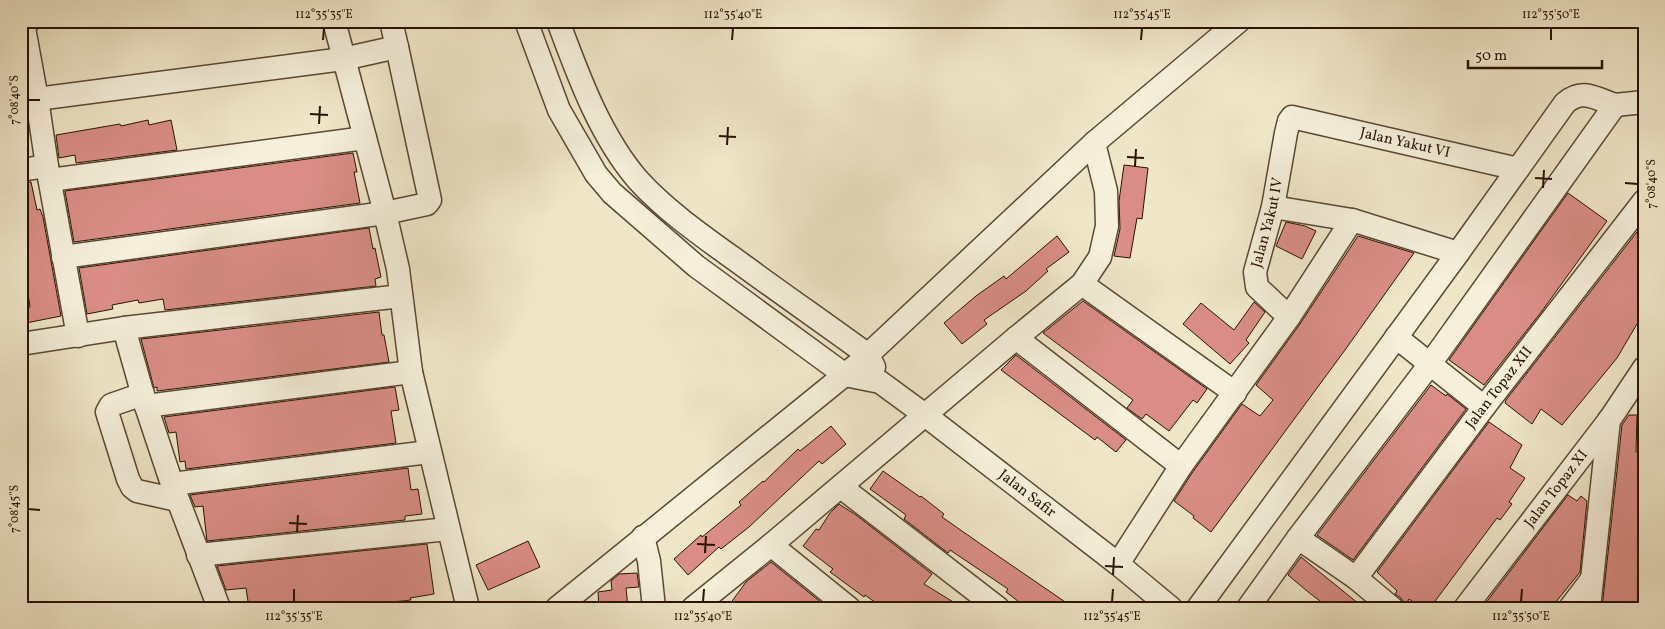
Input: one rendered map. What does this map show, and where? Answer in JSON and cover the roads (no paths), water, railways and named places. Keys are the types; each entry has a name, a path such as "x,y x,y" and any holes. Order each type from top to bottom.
{"street":[{"path":"29,21 25,24 24,28 78,336"},
{"path":"334,21 386,213 398,269 411,372 468,608"},
{"path":"63,257 386,213 427,204 430,200 391,21"},
{"path":"526,21 559,110 596,174 612,193 696,266 845,375 880,382"},
{"path":"558,21 591,102 616,149 638,180 668,208 711,242 868,355 880,382"},
{"path":"557,608 845,375 1094,143 1239,21"},
{"path":"37,99 343,59 396,47"},
{"path":"1198,608 1458,253 1565,103 1573,96 1584,94 1614,105 1644,102"},
{"path":"1248,608 1298,538 1430,364 1614,105"},
{"name":"Jalan Yakut VI","path":"1292,117 1518,169"},
{"name":"Jalan Yakut IV","path":"1288,317 1257,287 1255,272 1273,206 1286,133 1292,117"},
{"path":"21,170 48,173 365,138"},
{"path":"700,606 1082,284 1100,257 1106,226 1106,191 1094,143"},
{"name":"Jalan Topaz XII","path":"1356,578 1484,407 1644,201"},
{"path":"1273,206 1352,220 1458,253"},
{"path":"1118,564 1181,466 1288,317 1352,220"},
{"path":"1082,284 1235,393"},
{"path":"21,344 124,328 401,296"},
{"path":"124,328 174,492 219,608"},
{"path":"1396,336 1484,407"},
{"path":"1016,338 1181,466"},
{"name":"Jalan Topaz XI","path":"1465,608 1610,418 1637,393 1644,368"},
{"path":"411,372 145,400 111,405 107,412 128,479 132,487 137,491 174,492 429,452"},
{"name":"Jalan Safir","path":"880,382 1118,564 1171,608"},
{"path":"1589,608 1610,418"},
{"path":"841,486 998,608"},
{"path":"198,555 448,529"},
{"path":"643,537 649,561 654,608"},
{"path":"1298,538 1356,578 1392,608"},
{"path":"771,545 849,608"},
{"path":"1570,608 1592,578"}]}
